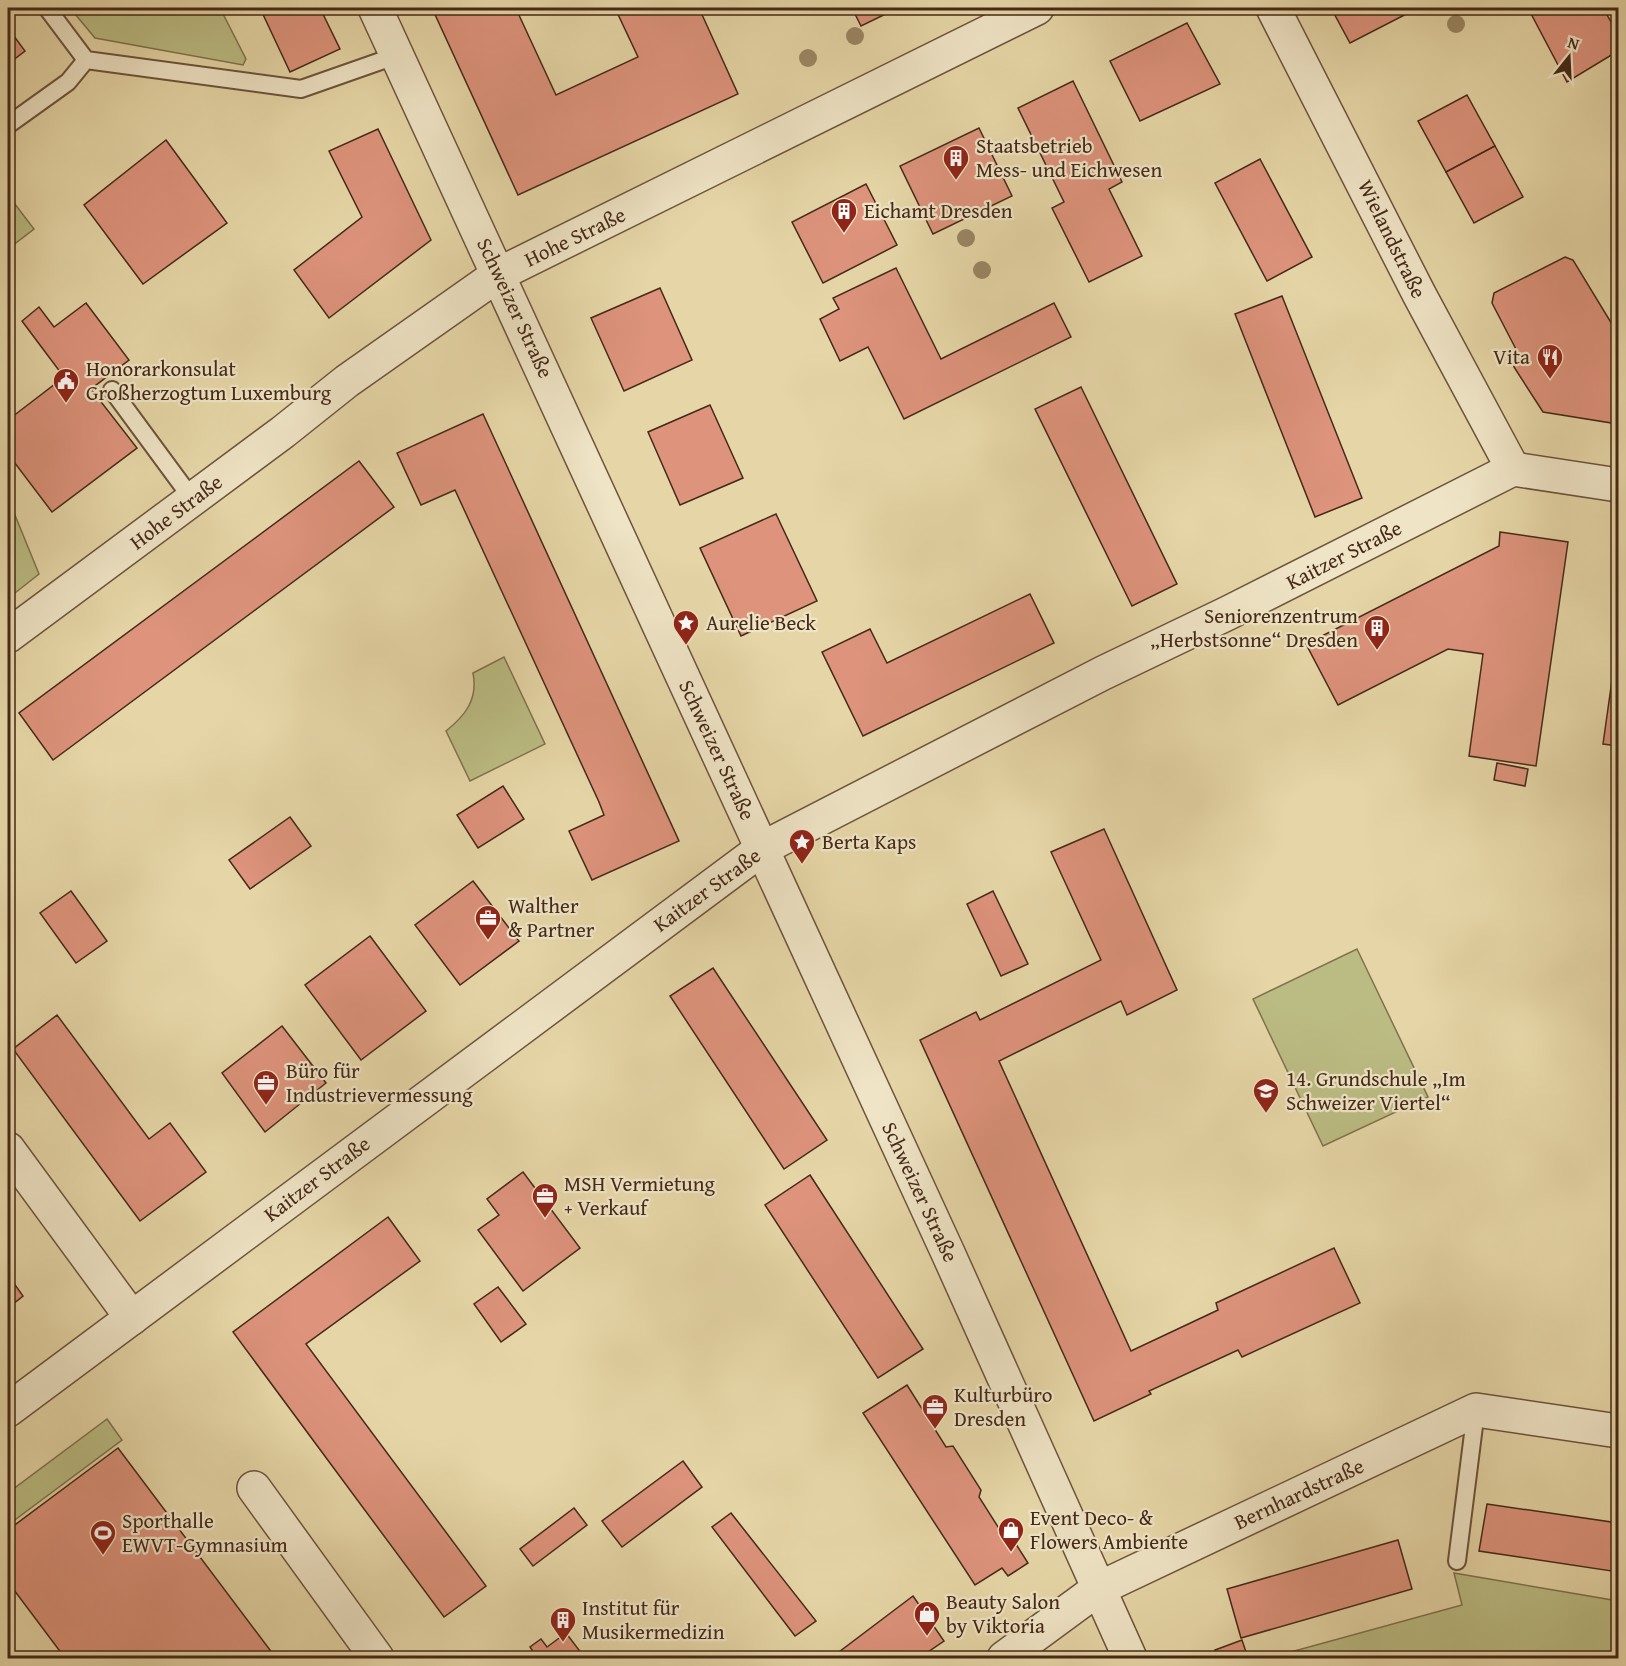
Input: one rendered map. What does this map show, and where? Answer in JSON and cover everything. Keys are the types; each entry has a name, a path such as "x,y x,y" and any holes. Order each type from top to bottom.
{"street":[{"name":"Schweizer Straße","path":"375,8 763,848 1130,1659"},
{"name":"Hohe Straße","path":"8,636 193,500 347,381 499,274 1037,8"},
{"name":"Wielandstraße","path":"1273,8 1419,294 1513,469"},
{"path":"1513,469 1618,484"},
{"name":"Kaitzer Straße","path":"8,1410 763,848 1103,673 1228,613 1513,469"},
{"path":"8,1149 132,1318"},
{"path":"1476,1410 1618,1431"},
{"name":"Bernhardstraße","path":"1004,1659 1098,1589 1476,1410"},
{"path":"254,1488 377,1659"}],"lane":[{"path":"47,8 86,60 301,89 398,55"},
{"path":"8,125 68,82 86,60"},
{"path":"112,390 193,500"},
{"path":"1457,1561 1476,1410"}],"green space":[{"path":"70,8 220,8 246,59 243,65 95,38"},
{"path":"8,195 34,229 8,249"},
{"path":"8,498 39,574 15,593 8,583"},
{"path":"504,657 545,744 470,781 446,731 469,706 474,691 473,673"},
{"path":"1357,949 1428,1097 1323,1146 1253,999"},
{"path":"107,1419 122,1440 8,1525 8,1493"},
{"path":"1454,1573 1618,1601 1618,1658 1289,1658 1287,1653 1462,1605"}],"building":[{"path":"260,8 320,8 340,49 290,72"},
{"path":"432,8 530,8 518,13 556,95 638,57 615,8 699,8 738,94 518,195"},
{"path":"852,8 898,8 861,26"},
{"path":"1331,8 1418,8 1350,43"},
{"path":"1528,8 1603,8 1618,34 1618,51 1567,82"},
{"path":"1187,23 1220,84 1140,121 1110,61"},
{"path":"8,28 25,51 8,64"},
{"path":"1073,81 1122,182 1109,189 1142,256 1089,282 1052,208 1064,202 1018,108"},
{"path":"1467,95 1495,146 1446,172 1418,121"},
{"name":"Staatsbetrieb Mess- und Eichwesen","path":"979,128 1012,196 933,234 900,166"},
{"path":"378,129 431,240 329,318 294,270 362,217 329,151"},
{"path":"166,140 227,223 143,284 84,205"},
{"path":"1495,146 1523,197 1474,223 1446,172"},
{"path":"1260,159 1312,257 1267,281 1215,183"},
{"name":"Eichamt Dresden","path":"866,184 897,245 823,283 792,222"},
{"path":"1565,257 1573,260 1618,334 1618,424 1543,412 1514,367 1513,361 1519,355 1492,303 1494,293"},
{"path":"896,268 941,359 1054,303 1071,337 904,419 868,347 840,361 820,319 839,309 833,298"},
{"path":"660,288 692,360 624,391 591,318"},
{"path":"1282,296 1362,498 1315,517 1235,314"},
{"name":"Honorarkonsulat Großherzogtum Luxemburg","path":"86,303 129,360 91,389 137,448 52,512 8,454 8,420 64,377 22,321 39,307 54,327"},
{"path":"1081,387 1177,584 1132,606 1035,409"},
{"path":"710,405 743,478 680,505 648,432"},
{"path":"483,414 679,841 592,880 569,831 604,815 599,802 455,490 421,505 397,453"},
{"path":"359,461 394,507 53,760 19,713"},
{"path":"776,514 817,601 741,636 700,548"},
{"name":"Seniorenzentrum „Herbstsonne“ Dresden","path":"1500,532 1568,542 1536,766 1469,756 1483,654 1448,649 1338,705 1306,644 1499,546"},
{"path":"1030,594 1054,643 863,736 822,652 870,629 887,663"},
{"path":"1612,680 1618,680 1618,746 1603,744"},
{"path":"1497,763 1528,769 1525,786 1494,780"},
{"path":"503,786 524,819 478,848 457,815"},
{"path":"290,817 311,846 250,889 229,860"},
{"path":"1104,829 1177,990 1127,1015 1121,1001 999,1061 1131,1351 1218,1310 1216,1303 1334,1248 1360,1303 1242,1357 1238,1350 1149,1391 1151,1394 1094,1421 920,1040 976,1012 980,1020 1101,960 1051,852"},
{"path":"473,881 519,941 460,985 415,925"},
{"path":"71,891 107,941 76,963 40,913"},
{"path":"993,891 1028,964 1001,976 967,904"},
{"path":"370,936 426,1011 361,1060 305,985"},
{"path":"713,968 827,1140 784,1169 670,996"},
{"path":"57,1015 149,1139 170,1123 206,1172 140,1221 13,1049"},
{"path":"282,1026 326,1083 265,1132 222,1073"},
{"path":"523,1172 580,1248 523,1291 478,1230 499,1215 487,1199"},
{"path":"810,1175 923,1349 878,1378 765,1205"},
{"path":"388,1217 420,1261 306,1344 486,1586 444,1617 233,1332"},
{"path":"8,1275 23,1296 8,1308"},
{"path":"498,1287 526,1324 501,1342 474,1304"},
{"path":"907,1385 946,1447 953,1446 981,1490 979,1497 1000,1530 1005,1527 1028,1563 1008,1576 1002,1568 975,1585 863,1413"},
{"name":"Sporthalle EWVT-Gymnasium","path":"118,1448 276,1658 65,1658 8,1582 8,1530"},
{"path":"683,1461 702,1487 622,1547 602,1521"},
{"path":"1487,1504 1618,1523 1618,1572 1479,1551"},
{"path":"574,1508 587,1525 533,1566 520,1549"},
{"path":"731,1513 816,1621 795,1636 712,1527"},
{"path":"1398,1540 1412,1589 1241,1638 1227,1589"},
{"path":"913,1596 944,1641 919,1658 831,1658"},
{"name":"Institut für Musikermedizin","path":"566,1633 585,1658 532,1658 536,1656 530,1647 541,1639 547,1647"},
{"path":"1242,1640 1248,1658 1218,1658 1215,1650"}],"place":[{"name":"Staatsbetrieb Mess- und Eichwesen","path":"956,181"},
{"name":"Eichamt Dresden","path":"844,234"},
{"name":"Vita","path":"1550,380"},
{"name":"Honorarkonsulat Großherzogtum Luxemburg","path":"66,404"},
{"name":"Aurelie Beck","path":"686,646"},
{"name":"Seniorenzentrum „Herbstsonne“ Dresden","path":"1377,651"},
{"name":"Berta Kaps","path":"802,865"},
{"name":"Walther & Partner","path":"488,941"},
{"name":"Büro für Industrievermessung","path":"266,1106"},
{"name":"14. Grundschule „Im Schweizer Viertel“","path":"1266,1114"},
{"name":"MSH Vermietung + Verkauf","path":"545,1219"},
{"name":"Kulturbüro Dresden","path":"935,1430"},
{"name":"Event Deco- & Flowers Ambiente","path":"1011,1553"},
{"name":"Sporthalle EWVT-Gymnasium","path":"103,1556"},
{"name":"Beauty Salon by Viktoria","path":"927,1637"},
{"name":"Institut für Musikermedizin","path":"563,1643"}]}
